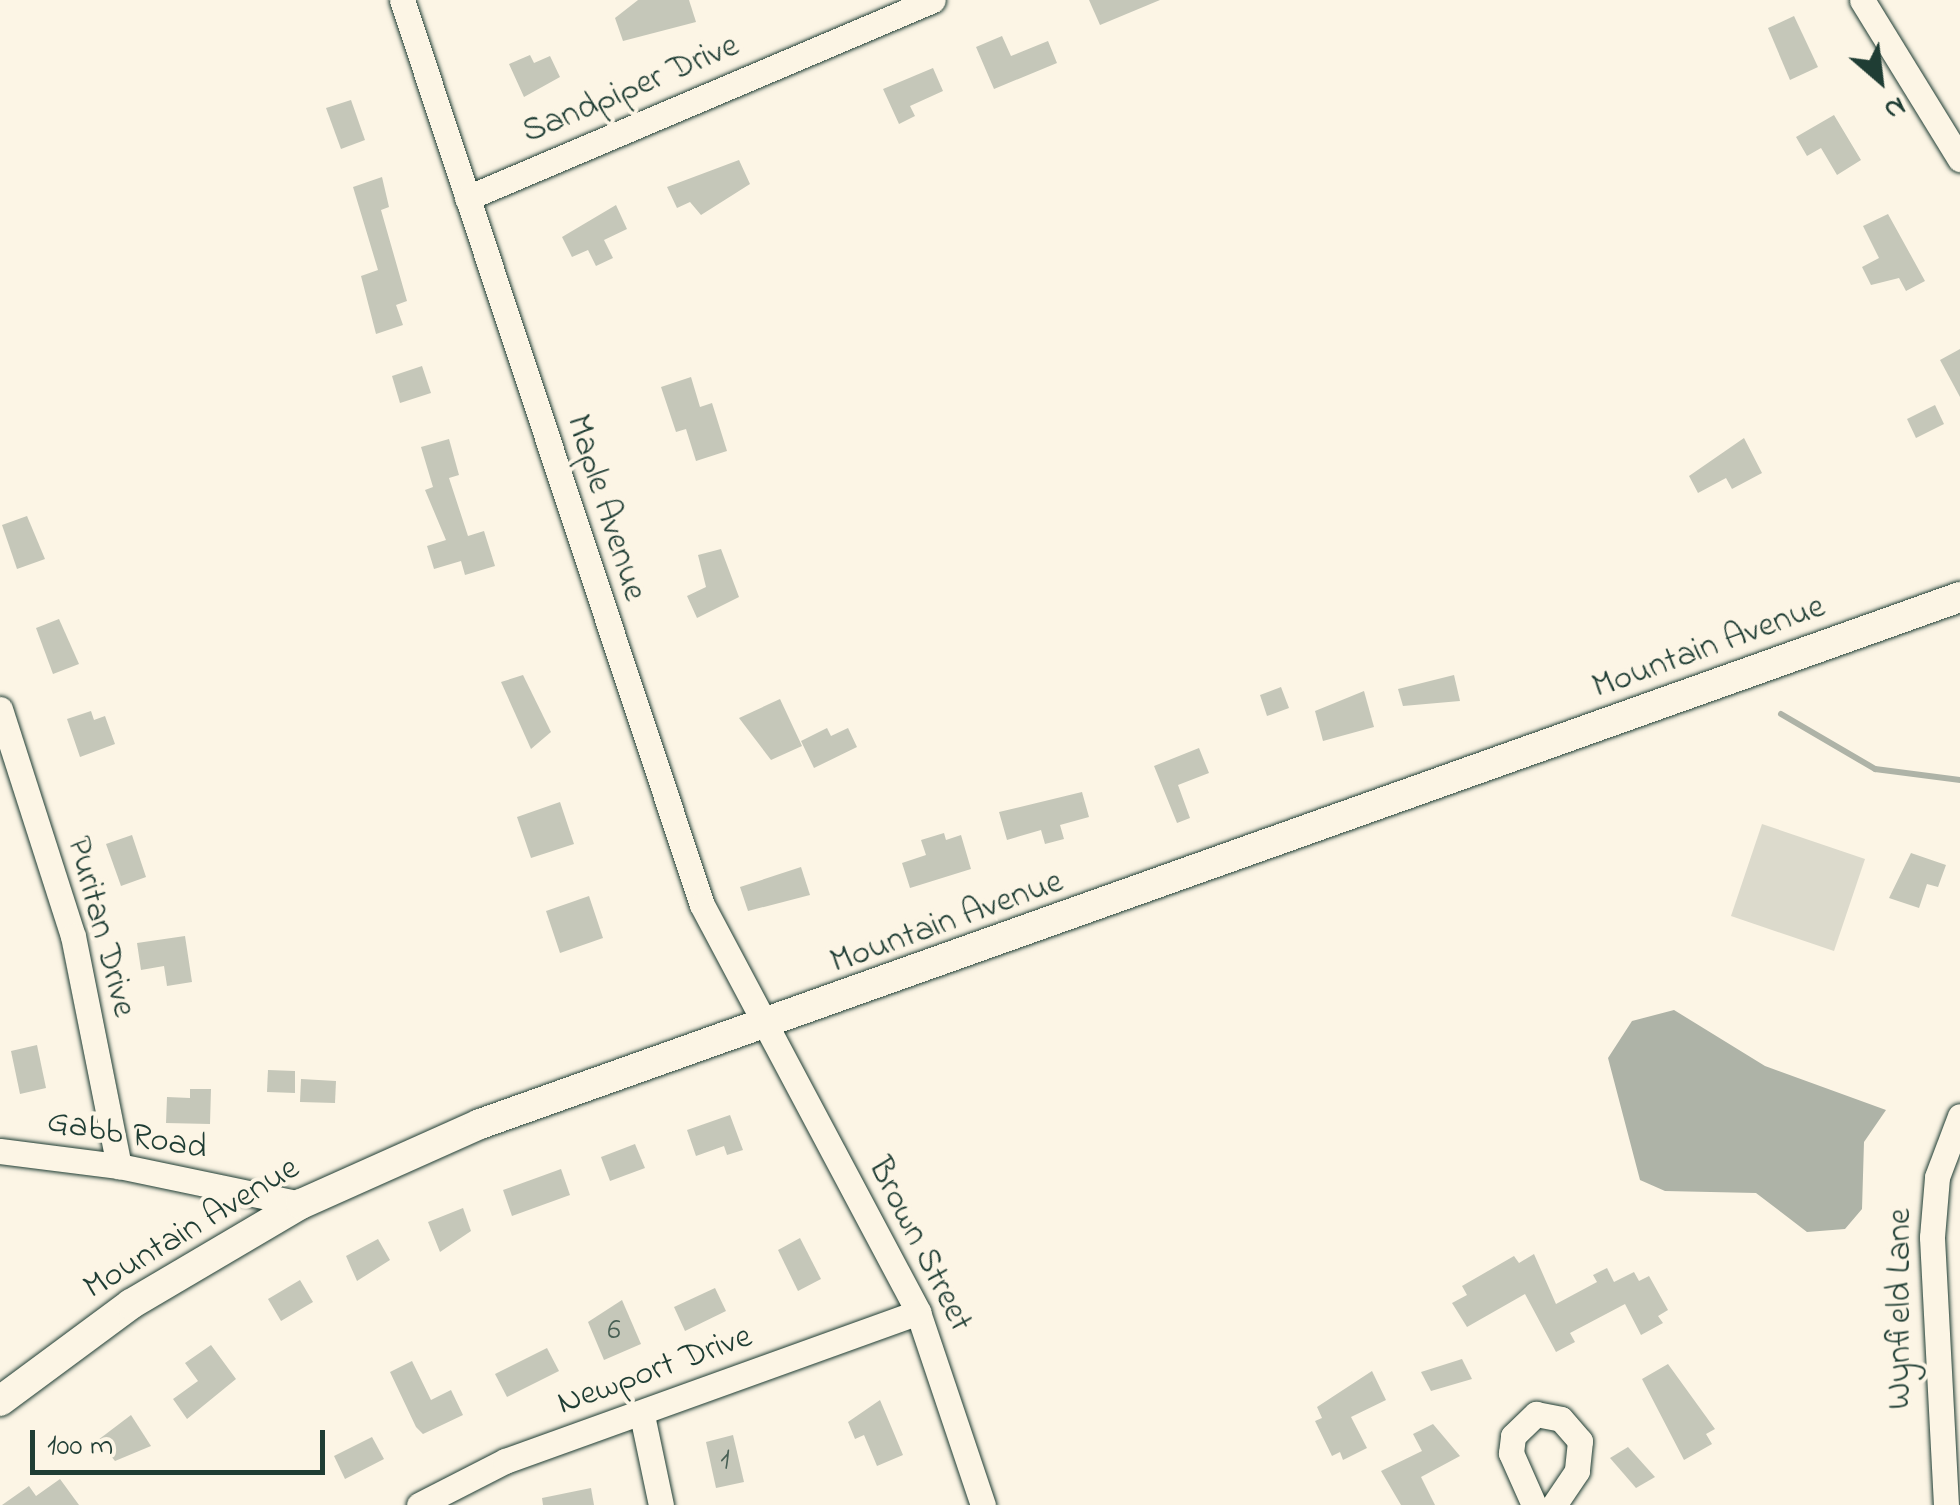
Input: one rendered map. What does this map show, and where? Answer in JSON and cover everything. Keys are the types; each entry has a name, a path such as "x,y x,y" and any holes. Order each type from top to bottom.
{"main road":[{"name":"Mountain Avenue","path":"0,1401 131,1304 301,1204 480,1124 767,1026 1960,597"}],"street":[{"name":"Maple Avenue","path":"402,0 690,874 767,1026"},
{"name":"Sandpiper Drive","path":"467,198 933,0"},
{"path":"1862,0 1960,159"},
{"name":"Puritan Drive","path":"0,710 73,936 119,1166"},
{"name":"Brown Street","path":"767,1026 918,1312 983,1505"},
{"name":"Wynfield Lane","path":"1946,1505 1932,1238 1937,1177 1960,1116"},
{"name":"Gabb Road","path":"0,1151 119,1166 301,1204"},
{"name":"Newport Drive","path":"420,1505 504,1461 642,1415 918,1312"},
{"path":"1534,1505 1511,1452 1513,1436 1536,1414 1561,1419 1580,1442 1577,1471 1554,1505"},
{"path":"642,1415 661,1505"}],"shaded area":[{"path":"1762,824 1865,859 1834,951 1731,916"},
{"path":"1674,1010 1765,1066 1886,1110 1864,1142 1862,1209 1845,1229 1807,1232 1756,1193 1665,1191 1640,1180 1608,1058 1632,1021"}],"building":[{"path":"638,0 689,0 696,22 623,41 615,18"},
{"path":"1089,0 1160,0 1100,25"},
{"path":"1794,16 1818,67 1790,80 1768,28"},
{"path":"1002,36 1011,56 1048,41 1057,63 994,89 976,47"},
{"path":"530,55 534,63 550,56 560,77 524,97 509,64"},
{"path":"933,68 943,91 910,106 915,116 899,124 883,89"},
{"path":"351,100 365,140 341,149 326,108"},
{"path":"1834,115 1861,160 1837,175 1821,148 1807,156 1796,137"},
{"path":"739,160 750,184 701,215 690,202 677,208 667,187"},
{"path":"382,177 389,207 381,210 407,301 396,305 403,325 376,334 361,276 378,270 353,187"},
{"path":"616,205 627,229 604,240 613,258 596,266 588,250 572,257 562,237"},
{"path":"1888,214 1925,281 1906,291 1899,278 1871,285 1862,267 1879,258 1863,226"},
{"path":"1960,349 1960,397 1940,360"},
{"path":"422,366 431,393 400,403 392,376"},
{"path":"691,377 700,407 712,403 727,451 696,461 686,429 676,432 661,387"},
{"path":"1935,405 1944,424 1916,438 1907,419"},
{"path":"1744,438 1762,473 1732,489 1726,478 1698,493 1689,476"},
{"path":"449,439 459,475 449,478 468,536 484,531 495,566 465,575 461,561 434,569 427,546 446,540 425,490 433,487 421,447"},
{"path":"27,516 45,559 17,569 2,525"},
{"path":"721,549 739,597 697,618 687,596 706,587 698,555"},
{"path":"59,619 79,664 53,674 36,628"},
{"path":"523,675 551,732 531,749 501,682"},
{"path":"1454,675 1460,701 1403,706 1398,689"},
{"path":"1281,687 1289,708 1267,716 1260,695"},
{"path":"1364,691 1374,727 1323,741 1315,711"},
{"path":"780,699 802,746 771,760 739,718"},
{"path":"91,711 94,720 105,716 115,744 80,757 67,719"},
{"path":"827,728 831,736 848,728 857,747 814,768 801,741"},
{"path":"1199,748 1209,773 1178,785 1190,818 1177,823 1154,766"},
{"path":"1082,792 1089,817 1060,825 1064,839 1045,844 1041,830 1007,840 999,812"},
{"path":"560,802 574,844 531,858 517,817"},
{"path":"944,833 946,840 961,835 971,869 910,888 902,863 926,855 921,840"},
{"path":"132,835 146,877 121,886 106,844"},
{"path":"1911,853 1946,865 1938,887 1927,884 1919,908 1889,898"},
{"path":"801,867 810,895 748,911 740,887"},
{"path":"589,896 603,938 560,953 546,911"},
{"path":"185,936 192,982 167,986 164,966 141,970 137,943"},
{"path":"37,1045 46,1088 20,1094 11,1051"},
{"path":"268,1070 295,1071 295,1093 267,1092"},
{"path":"301,1079 336,1081 335,1103 300,1102"},
{"path":"190,1089 211,1089 210,1124 166,1123 167,1097 190,1098"},
{"path":"730,1115 743,1150 727,1155 724,1146 696,1156 687,1130"},
{"path":"635,1144 645,1168 610,1181 601,1157"},
{"path":"561,1169 570,1195 512,1216 503,1190"},
{"path":"463,1208 471,1231 440,1252 428,1222"},
{"path":"800,1238 821,1279 798,1291 778,1250"},
{"path":"378,1239 390,1260 357,1281 346,1256"},
{"path":"1534,1254 1556,1304 1597,1282 1593,1275 1607,1268 1614,1282 1634,1272 1639,1281 1649,1276 1668,1310 1658,1316 1663,1323 1641,1335 1625,1304 1570,1333 1575,1342 1556,1352 1525,1294 1467,1327 1452,1303 1467,1295 1462,1286 1514,1256 1519,1263"},
{"path":"300,1280 313,1302 281,1321 268,1299"},
{"path":"715,1288 726,1311 685,1331 674,1307"},
{"path":"622,1300 641,1344 604,1360 588,1322"},
{"path":"211,1345 236,1379 187,1419 173,1399 198,1381 185,1363"},
{"path":"547,1348 559,1371 507,1397 495,1374"},
{"path":"1462,1359 1472,1379 1431,1391 1421,1372"},
{"path":"412,1361 431,1400 451,1390 463,1415 423,1434 416,1427 390,1372"},
{"path":"1668,1364 1715,1429 1706,1434 1712,1444 1684,1460 1642,1379"},
{"path":"1372,1371 1386,1400 1351,1417 1367,1448 1343,1460 1340,1452 1332,1456 1315,1421 1322,1418 1317,1407"},
{"path":"880,1400 903,1455 877,1466 864,1435 855,1439 848,1422"},
{"path":"131,1415 151,1446 115,1461 98,1440"},
{"path":"1433,1424 1460,1456 1421,1477 1435,1505 1401,1505 1381,1471 1422,1451 1413,1434"},
{"path":"733,1435 744,1482 716,1488 706,1442"},
{"path":"372,1437 384,1459 345,1479 334,1456"},
{"path":"1628,1447 1655,1477 1636,1488 1610,1458"},
{"path":"60,1479 79,1505 2,1505 29,1486 36,1496"},
{"path":"591,1488 594,1505 543,1505 542,1498"}],"waterway":[{"path":"1781,714 1875,769 1960,780"}]}
